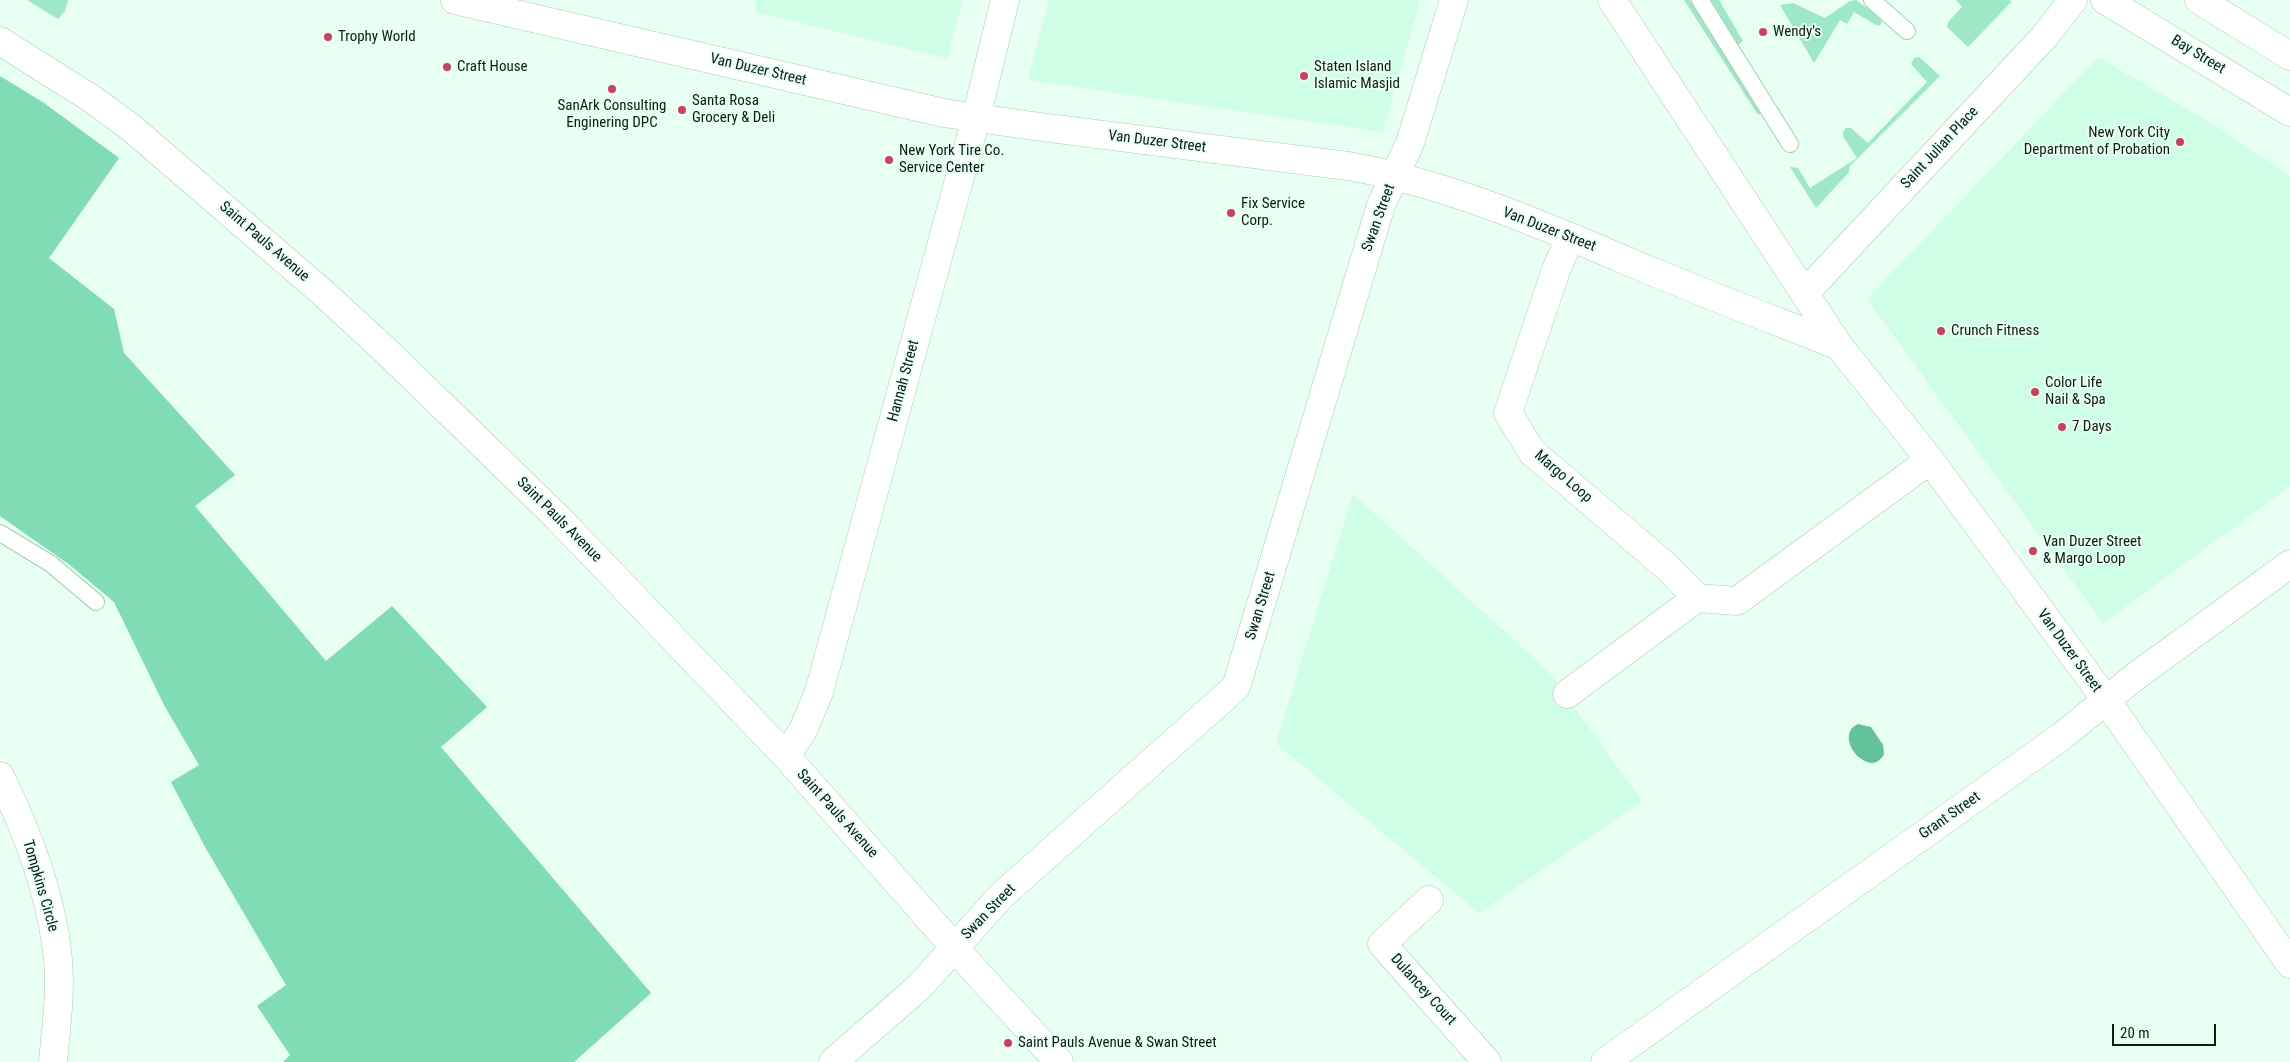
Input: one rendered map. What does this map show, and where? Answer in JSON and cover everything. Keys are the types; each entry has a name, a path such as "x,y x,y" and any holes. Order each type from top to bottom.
{"street":[{"name":"Van Duzer Street","path":"455,0 944,113 1348,166 1395,174 1570,237 1838,346"},
{"name":"Hannah Street","path":"786,756 806,723 819,692 976,118 1005,0"},
{"name":"Swan Street","path":"833,1062 919,987 1002,895 1236,687 1381,205 1410,143 1454,0"},
{"name":"Van Duzer Street","path":"1612,0 1838,346 1930,460 2106,700 2290,964"},
{"name":"Saint Julian Place","path":"1805,293 2044,37 2073,0"},
{"name":"Bay Street","path":"2104,0 2290,112"},
{"path":"2198,0 2290,56"},
{"name":"Saint Pauls Avenue","path":"0,41 92,99 129,126 353,320 555,515 786,756 1060,1062"},
{"name":"Margo Loop","path":"1570,237 1556,270 1508,413 1532,452 1668,567 1697,598"},
{"path":"1567,694 1697,598 1736,601 1930,460"},
{"name":"Grant Street","path":"1605,1062 2062,736 2106,700 2290,564"},
{"name":"Tompkins Circle","path":"0,776 17,811 30,845 53,925 58,960 58,996 53,1062"},
{"name":"Dulancey Court","path":"1429,900 1382,944 1487,1062"}],"lane":[{"path":"1700,0 1790,144"},
{"path":"1872,0 1907,31"},
{"path":"0,533 51,564 96,602"}],"shaded area":[{"path":"27,0 68,0 65,11 58,19"},
{"path":"756,0 963,0 947,58 755,12"},
{"path":"1049,0 1420,0 1383,132 1028,80"},
{"path":"1684,0 1690,0 1761,113 1758,115"},
{"path":"1711,0 1719,0 1743,41 1738,45"},
{"path":"1856,0 1879,17 1882,22 1880,25 1876,25 1854,12 1847,24 1840,20 1814,63 1780,5 1793,3 1825,18 1850,1"},
{"path":"1956,0 2012,1 1968,47 1947,27 1948,22 1962,7"},
{"path":"1919,57 1940,76 1849,167 1849,172 1816,208 1790,167 1798,168 1810,188 1857,158 1844,138 1843,132 1846,128 1851,128 1868,143 1927,82 1911,64 1914,58"},
{"path":"2098,57 2209,122 2290,176 2290,486 2103,623 1867,299"},
{"path":"0,76 44,103 119,158 49,258 114,309 124,353 235,475 195,506 326,661 392,606 487,707 441,747 651,993 574,1062 283,1062 290,1055 257,1006 286,985 205,847 171,782 199,765 164,705 114,602 71,566 0,516"},
{"path":"1353,494 1548,671 1642,801 1479,913 1276,743"},
{"path":"1858,724 1871,727 1883,745 1884,754 1878,761 1870,763 1863,760 1851,746 1849,738 1851,730"}],"place":[{"name":"Wendy's","path":"1763,32"},
{"name":"Trophy World","path":"328,37"},
{"name":"Craft House","path":"447,67"},
{"name":"Staten Island Islamic Masjid","path":"1304,76"},
{"name":"SanArk Consulting Enginering DPC","path":"612,89"},
{"name":"Santa Rosa Grocery & Deli","path":"682,110"},
{"name":"New York City Department of Probation","path":"2180,142"},
{"name":"New York Tire Co. Service Center","path":"889,160"},
{"name":"Fix Service Corp.","path":"1231,213"},
{"name":"Crunch Fitness","path":"1941,331"},
{"name":"Color Life Nail & Spa","path":"2035,392"},
{"name":"7 Days","path":"2062,427"},
{"name":"Van Duzer Street & Margo Loop","path":"2033,551"},
{"name":"Saint Pauls Avenue & Swan Street","path":"1008,1043"}]}
